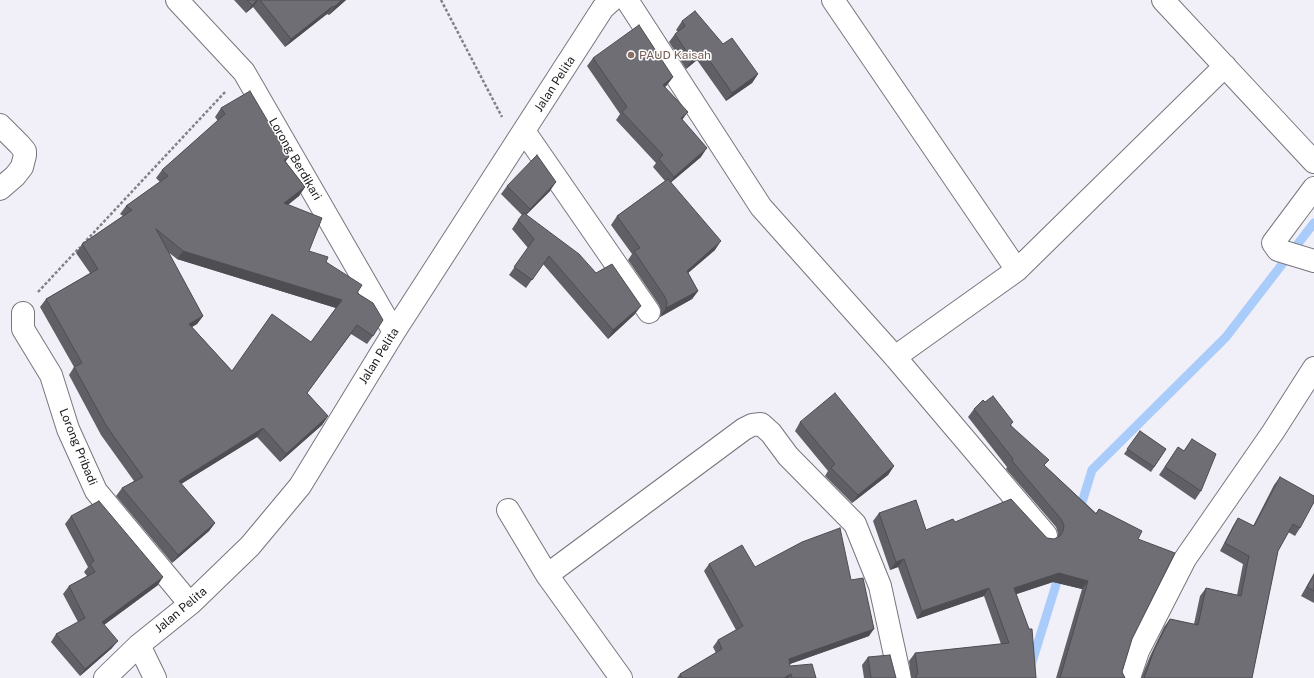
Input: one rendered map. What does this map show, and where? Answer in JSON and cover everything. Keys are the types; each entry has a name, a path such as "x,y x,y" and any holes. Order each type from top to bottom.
{"street":[{"name":"Lorong Berdikari","path":"177,0 244,72 394,332"},
{"path":"628,0 761,207 894,357 1046,535"},
{"path":"833,0 1017,270"},
{"path":"1163,0 1314,162"},
{"name":"Jalan Pelita","path":"105,678 139,645 190,604 250,546 300,486 394,332 520,138 604,3"},
{"path":"894,357 1017,270 1225,66"},
{"path":"0,125 20,144 25,151 22,167 15,176 0,189"},
{"path":"520,138 649,312"},
{"path":"1309,260 1278,250 1273,243 1314,188"},
{"name":"Lorong Pribadi","path":"23,313 23,329 51,375 68,429 96,491 190,604"},
{"path":"1129,678 1138,651 1185,560 1273,432 1314,368"},
{"path":"547,575 744,429 752,425 761,424 771,433 788,456 855,524 880,586 900,678"},
{"path":"508,510 547,575 621,678"},
{"path":"139,645 155,678"}],"path":[{"path":"441,0 520,138"},
{"path":"23,313 33,298 244,72"}],"building":[{"path":"247,0 257,0 252,5"},
{"path":"260,0 342,0 291,39"},
{"path":"695,11 723,44 732,38 758,74 732,93 703,51 692,60 675,34 685,26 682,21"},
{"path":"639,25 673,77 663,85 688,112 681,118 707,148 674,177 659,159 663,155 622,112 627,107 593,58"},
{"path":"250,91 289,157 284,160 305,187 284,203 322,218 309,251 328,257 326,262 362,285 357,293 373,303 383,320 373,336 357,325 307,393 328,416 286,454 263,428 179,481 215,523 178,555 122,488 143,477 107,427 74,367 82,363 46,299 98,269 82,244 132,210 126,206 168,176 162,170 225,114 221,108","holes":["156,229 183,251 342,300 311,342 272,314 232,371 189,324 203,316"]},
{"path":"537,155 556,182 530,209 507,186"},
{"path":"668,179 721,241 687,271 698,291 666,308 667,302 665,297 634,251 640,248 617,216"},
{"path":"524,213 579,254 596,273 612,264 641,306 613,330 549,256 532,280 514,267 534,239 518,220"},
{"path":"835,393 894,466 858,495 831,468 835,464 800,422"},
{"path":"993,396 1013,422 1010,425 1049,460 1044,465 1096,514 1099,509 1142,531 1138,539 1175,553 1132,639 1122,672 1125,678 1060,678 1088,581 1059,573 1014,588 1029,629 1032,629 1036,678 915,678 918,673 915,653 1009,643 989,588 922,611 904,559 896,562 879,513 916,500 926,530 953,519 955,522 1011,499 1047,538 1054,539 1060,536 1063,531 1064,525 1061,519 1012,461 1013,459 974,409 983,400 985,402"},
{"path":"1140,431 1166,449 1154,467 1127,449"},
{"path":"1192,439 1216,454 1201,491 1165,467 1178,447 1184,451"},
{"path":"1280,477 1314,496 1314,502 1300,528 1293,524 1278,551 1252,678 1144,678 1155,648 1170,619 1198,625 1206,588 1241,596 1249,556 1225,543 1238,518 1254,526"},
{"path":"99,501 163,577 102,622 118,641 85,669 56,634 85,618 69,586 95,572 90,564 94,561 71,516"},
{"path":"840,528 851,580 863,578 874,629 789,659 790,666 812,664 816,678 792,678 791,674 784,678 682,678 680,674 722,649 718,640 743,626 709,564 742,545 755,567 802,542"},
{"path":"1314,575 1314,591 1307,587"},
{"path":"890,655 896,678 871,678 868,657"}],"waterway":[{"path":"1079,512 1092,470 1226,337 1314,223"},
{"path":"1027,678 1060,572"}],"place":[{"name":"PAUD Kaisah","path":"631,55"}]}
